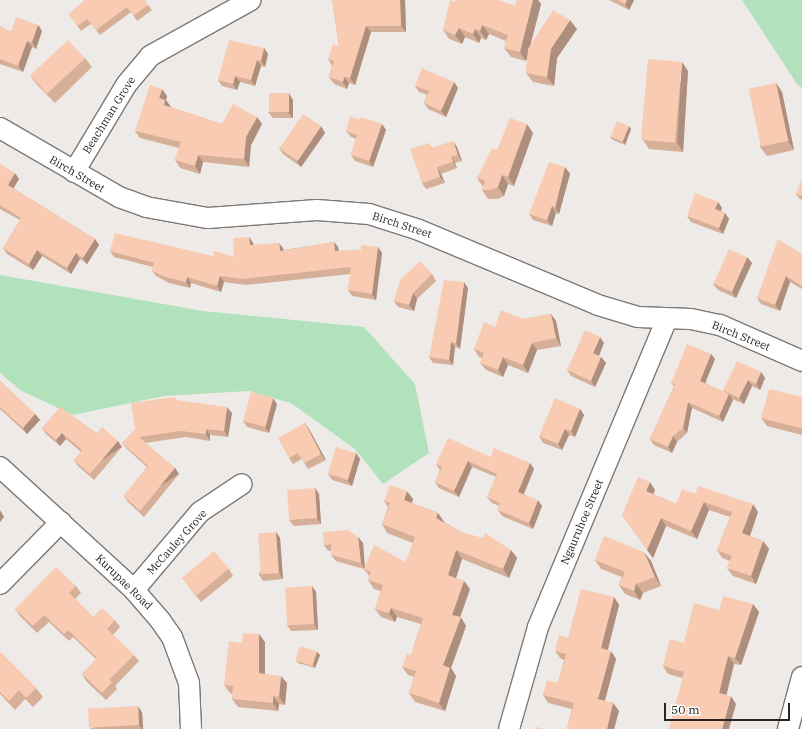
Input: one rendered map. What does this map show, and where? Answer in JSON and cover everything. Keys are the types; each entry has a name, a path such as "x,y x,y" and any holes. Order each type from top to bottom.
{"street":[{"name":"Beachman Grove","path":"74,172 126,85 150,56 252,0"},
{"name":"Birch Street","path":"0,128 119,197 178,214 238,217 317,210 369,214 419,230 598,305 638,317 691,319 720,326 802,361"},
{"name":"Ngauruhoe Street","path":"509,729 538,627 667,319"},
{"name":"Kurupae Road","path":"0,467 134,590 160,620 182,660 189,683 191,729"},
{"name":"McCauley Grove","path":"134,590 200,512 242,484"},
{"path":"0,584 61,522"},
{"path":"788,729 802,677"}],"green space":[{"path":"742,0 802,0 802,88 797,84"},
{"path":"0,275 203,311 364,327 415,384 429,453 383,484 355,449 291,403 249,391 164,396 73,415 20,390 0,373"}],"building":[{"path":"85,0 145,0 148,5 133,16 127,7 96,30 87,19 77,26 69,14"},
{"path":"332,0 400,0 401,26 366,26 350,78 344,77 343,82 329,77 334,61 328,59 333,44 339,46"},
{"path":"450,0 455,2 455,0 499,0 515,6 517,0 533,0 520,52 504,48 508,35 482,25 480,31 475,29 473,34 459,28 455,35 443,30"},
{"path":"618,0 627,0 625,4"},
{"path":"553,10 570,20 551,49 547,77 526,73 528,49"},
{"path":"16,17 38,25 32,42 27,41 18,66 0,59 0,26 11,32"},
{"path":"68,40 85,58 47,94 30,75"},
{"path":"229,40 264,48 261,61 257,60 251,80 235,76 233,84 218,80"},
{"path":"648,59 682,62 675,143 641,140"},
{"path":"422,68 454,82 441,111 424,103 429,91 415,86"},
{"path":"776,83 788,141 761,147 749,89"},
{"path":"150,85 162,89 159,98 165,100 164,105 222,124 233,104 257,117 246,137 244,159 198,155 195,166 175,160 181,142 135,131"},
{"path":"269,93 289,93 289,112 269,112"},
{"path":"303,114 321,126 298,161 280,149"},
{"path":"350,116 360,120 361,117 382,124 369,161 351,155 357,135 346,131"},
{"path":"510,118 527,124 508,177 502,175 498,187 491,190 482,190 485,181 477,178 492,148 497,150"},
{"path":"617,121 629,126 622,142 610,137"},
{"path":"453,141 458,155 451,157 453,162 437,167 440,177 422,183 410,149 429,143 431,148"},
{"path":"549,162 565,167 555,208 552,206 547,220 529,214"},
{"path":"0,164 15,173 8,185 95,239 83,258 76,253 67,268 37,250 29,264 3,248 21,218 0,205"},
{"path":"802,180 802,196 796,194"},
{"path":"695,193 718,202 715,209 725,213 719,228 687,216"},
{"path":"115,233 213,256 214,251 234,257 233,238 249,237 250,245 279,243 280,251 334,242 335,251 361,250 361,245 378,247 372,294 348,290 351,267 242,279 220,276 217,286 187,277 186,282 165,277 152,271 154,263 110,251"},
{"path":"778,239 802,254 802,286 786,276 775,305 757,298"},
{"path":"729,249 747,257 732,292 714,284"},
{"path":"420,261 432,274 413,293 409,305 394,301 400,280"},
{"path":"444,280 464,282 456,343 451,342 449,360 429,357"},
{"path":"501,310 523,319 551,314 556,338 532,343 523,365 503,357 498,370 480,363 484,353 474,349 484,322 495,327"},
{"path":"585,330 600,337 593,353 601,357 591,381 567,370"},
{"path":"687,344 711,354 700,381 729,394 719,416 688,402 683,428 673,436 668,447 650,439 675,384 671,383"},
{"path":"737,361 761,372 756,384 748,380 739,398 723,390"},
{"path":"0,381 35,414 23,428 0,407"},
{"path":"769,389 802,397 802,428 761,418"},
{"path":"251,392 273,398 265,427 243,421"},
{"path":"175,397 176,400 227,407 224,431 206,429 206,434 181,431 139,437 175,468 140,511 124,496 148,466 122,443 135,429 131,403"},
{"path":"555,398 580,409 571,431 565,429 558,444 539,436"},
{"path":"60,407 97,433 102,427 118,441 90,474 74,460 82,450 62,433 56,440 42,428"},
{"path":"305,423 321,454 304,463 298,453 289,458 278,438"},
{"path":"448,438 491,457 494,448 530,463 518,492 538,500 529,523 498,510 500,503 487,497 497,474 468,461 454,491 435,482 442,467 436,464"},
{"path":"336,447 356,453 348,480 328,474"},
{"path":"638,477 650,482 646,491 676,504 682,489 695,494 698,486 753,504 742,533 763,541 751,576 727,568 732,556 717,550 732,512 704,502 691,531 661,518 647,550 622,515"},
{"path":"390,485 407,491 404,500 438,513 436,518 461,532 483,538 485,533 511,550 503,569 456,550 448,575 464,581 452,615 461,617 443,665 450,668 439,703 409,693 416,671 402,667 407,654 411,655 423,618 391,608 389,613 375,609 383,585 368,580 371,572 364,569 374,545 406,562 415,537 382,524 390,503 384,501"},
{"path":"315,488 317,518 289,520 287,490"},
{"path":"348,530 358,537 361,563 331,555 331,544 324,545 323,532"},
{"path":"276,532 279,573 261,574 258,533"},
{"path":"604,536 644,552 655,577 636,584 634,591 619,585 625,572 595,560"},
{"path":"214,551 229,569 197,596 182,578"},
{"path":"56,567 76,586 69,593 93,617 102,608 115,620 107,629 134,655 109,680 112,682 102,693 82,674 97,658 68,630 64,634 44,615 33,626 15,609"},
{"path":"312,586 314,624 287,625 285,587"},
{"path":"581,589 614,597 601,648 611,651 598,699 613,703 607,729 567,729 574,703 543,695 547,680 558,683 566,654 555,651 559,635 568,638"},
{"path":"723,596 753,604 735,658 728,656 719,693 731,696 722,729 669,729 684,672 663,666 670,639 684,643 694,603 719,610"},
{"path":"243,633 259,634 259,673 281,676 279,697 273,696 273,703 232,699 233,686 224,685 229,641 242,643"},
{"path":"300,646 317,652 312,666 295,660"},
{"path":"0,652 36,688 26,698 19,690 9,701 0,692"},
{"path":"138,706 139,725 89,728 88,709"}]}
